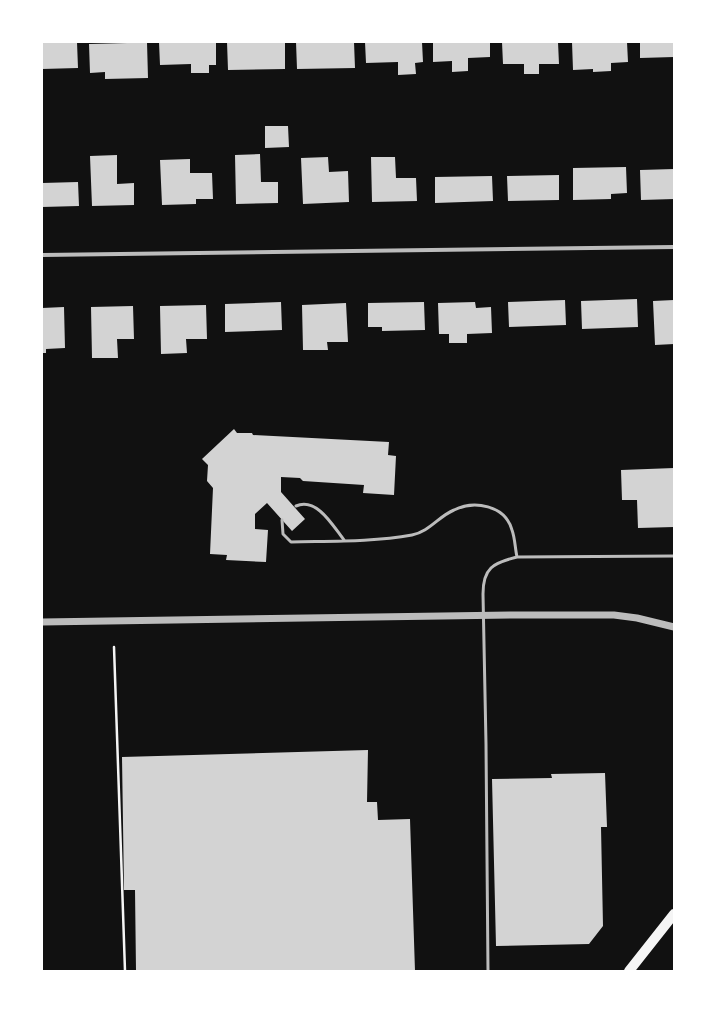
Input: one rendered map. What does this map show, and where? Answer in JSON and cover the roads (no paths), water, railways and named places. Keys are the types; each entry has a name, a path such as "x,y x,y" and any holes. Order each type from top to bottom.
{"main road":[{"path":"629,971 674,914"}],"street":[{"path":"42,255 674,247"},
{"path":"42,622 484,615 614,615 637,618 674,627"}],"lane":[{"path":"296,506 308,504 316,508 327,518 344,540"},
{"path":"282,520 283,534 291,542 397,538 420,533 453,510 470,505 488,506 499,512 512,529 517,557"},
{"path":"488,971 483,582 487,572 501,561 517,557 674,556"}]}
